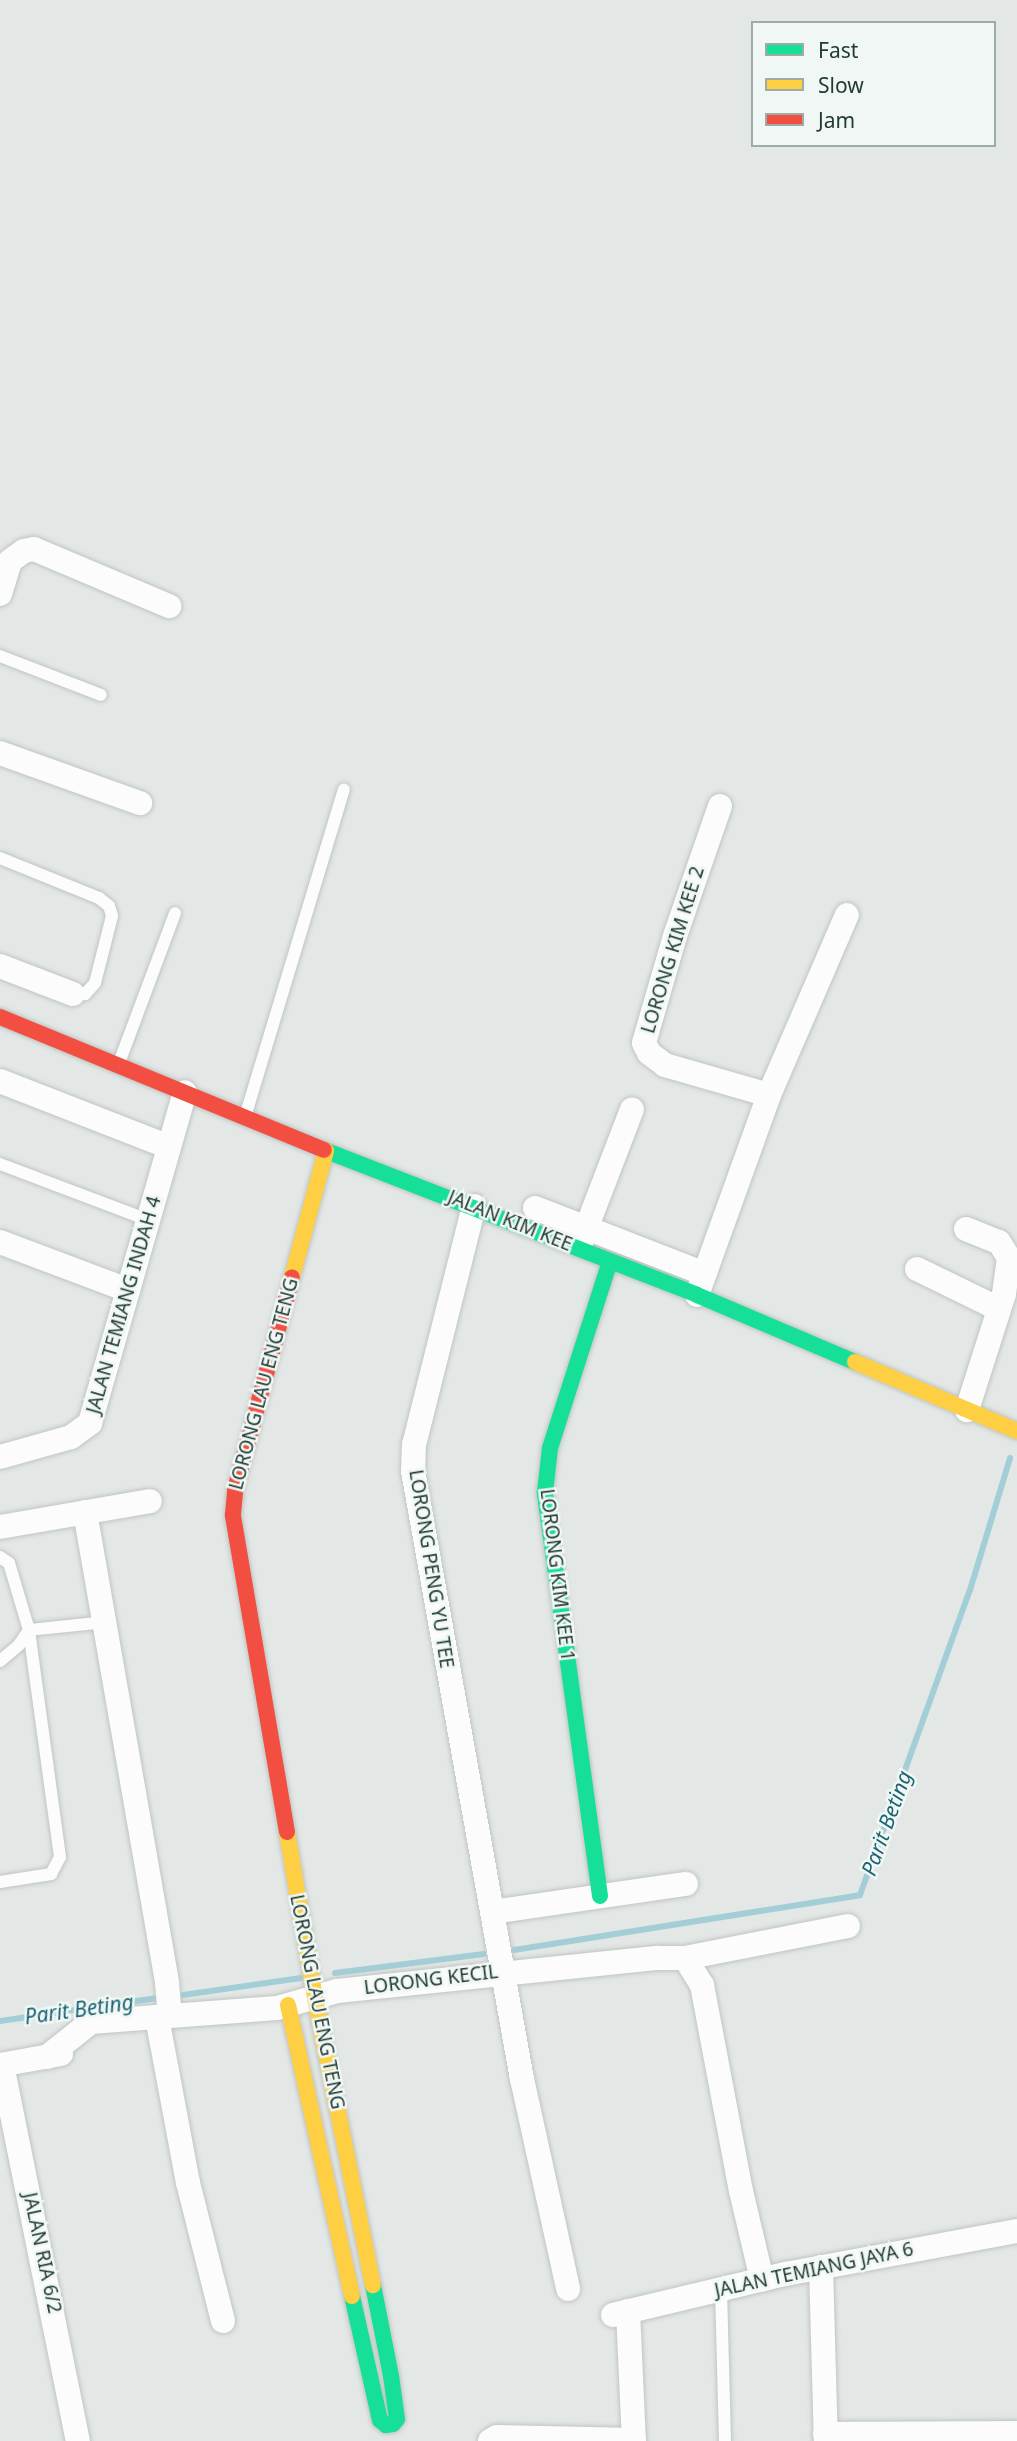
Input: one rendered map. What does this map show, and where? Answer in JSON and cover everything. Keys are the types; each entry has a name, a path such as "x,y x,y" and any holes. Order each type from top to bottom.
{"street":[{"path":"0,594 10,561 24,551 34,549 169,606"},
{"path":"0,753 140,803"},
{"name":"LORONG KIM KEE 2","path":"720,806 675,936 645,1044 649,1053 664,1065 769,1095"},
{"path":"535,1208 583,1237 701,1284 769,1095 847,915"},
{"path":"0,966 74,994"},
{"name":"JALAN KIM KEE","path":"0,1017 326,1151 474,1206 583,1237 610,1261 701,1284 1017,1431"},
{"path":"0,1082 169,1147"},
{"name":"JALAN TEMIANG INDAH 4","path":"0,1457 71,1437 90,1423 111,1359 128,1290 186,1092"},
{"path":"583,1237 632,1109"},
{"name":"LORONG LAU ENG TENG","path":"288,2005 380,2420 386,2425 393,2424 397,2419 391,2376 314,1990 233,1515 235,1490 326,1151"},
{"name":"LORONG PENG YU TEE","path":"474,1206 414,1444 412,1471 522,2079 568,2288"},
{"path":"966,1229 999,1242 1009,1258 999,1309 967,1410"},
{"path":"0,1242 128,1290"},
{"name":"LORONG KIM KEE 1","path":"600,1896 545,1492 550,1448 610,1261"},
{"path":"917,1269 999,1309"},
{"path":"0,1527 150,1501"},
{"path":"85,1512 166,2004 188,2183 223,2320"},
{"path":"498,1943 600,1896 686,1884"},
{"name":"LORONG KECIL","path":"47,2057 91,2022 166,2004 288,2005 314,1990 337,1991 498,1943 685,1958 848,1926"},
{"path":"685,1958 702,1985 741,2191 762,2280"},
{"path":"1,2065 79,2051"},
{"name":"JALAN RIA 6/2","path":"1,2065 78,2441"},
{"name":"JALAN TEMIANG JAYA 6","path":"634,2440 620,2313 821,2267 1017,2231"},
{"path":"821,2267 825,2438 1017,2432"},
{"path":"490,2441 497,2437 634,2440"}],"lane":[{"path":"0,656 100,695"},
{"path":"245,1117 344,790"},
{"path":"0,858 99,898 109,906 112,916 95,983 85,994 74,994"},
{"path":"118,1065 175,913"},
{"path":"0,1164 148,1220"},
{"path":"0,1557 9,1563 29,1630 60,1857 51,1874 0,1882"},
{"path":"29,1630 105,1622"},
{"path":"0,1661 19,1646 29,1630"},
{"path":"721,2289 725,2441"}],"waterway":[{"name":"Parit Beting","path":"514,1950 860,1895 970,1590 1010,1458"},
{"name":"Parit Beting","path":"335,1973 484,1954"},
{"name":"Parit Beting","path":"183,1995 301,1978"},
{"name":"Parit Beting","path":"0,2021 157,1998"}],"traffic: fast":[{"path":"324,1150 697,1295 855,1362"},
{"path":"600,1896 545,1492 550,1448 610,1261"},
{"path":"352,2296 380,2420 386,2425 393,2424 397,2419 391,2376 373,2285"}],"traffic: slow":[{"path":"292,1277 326,1151"},
{"path":"855,1362 1017,1431"},
{"path":"287,1832 315,1998 373,2285"},
{"path":"288,2005 352,2296"}],"traffic: jam":[{"path":"0,1017 324,1150"},
{"path":"287,1832 233,1515 235,1490 292,1277"}]}
